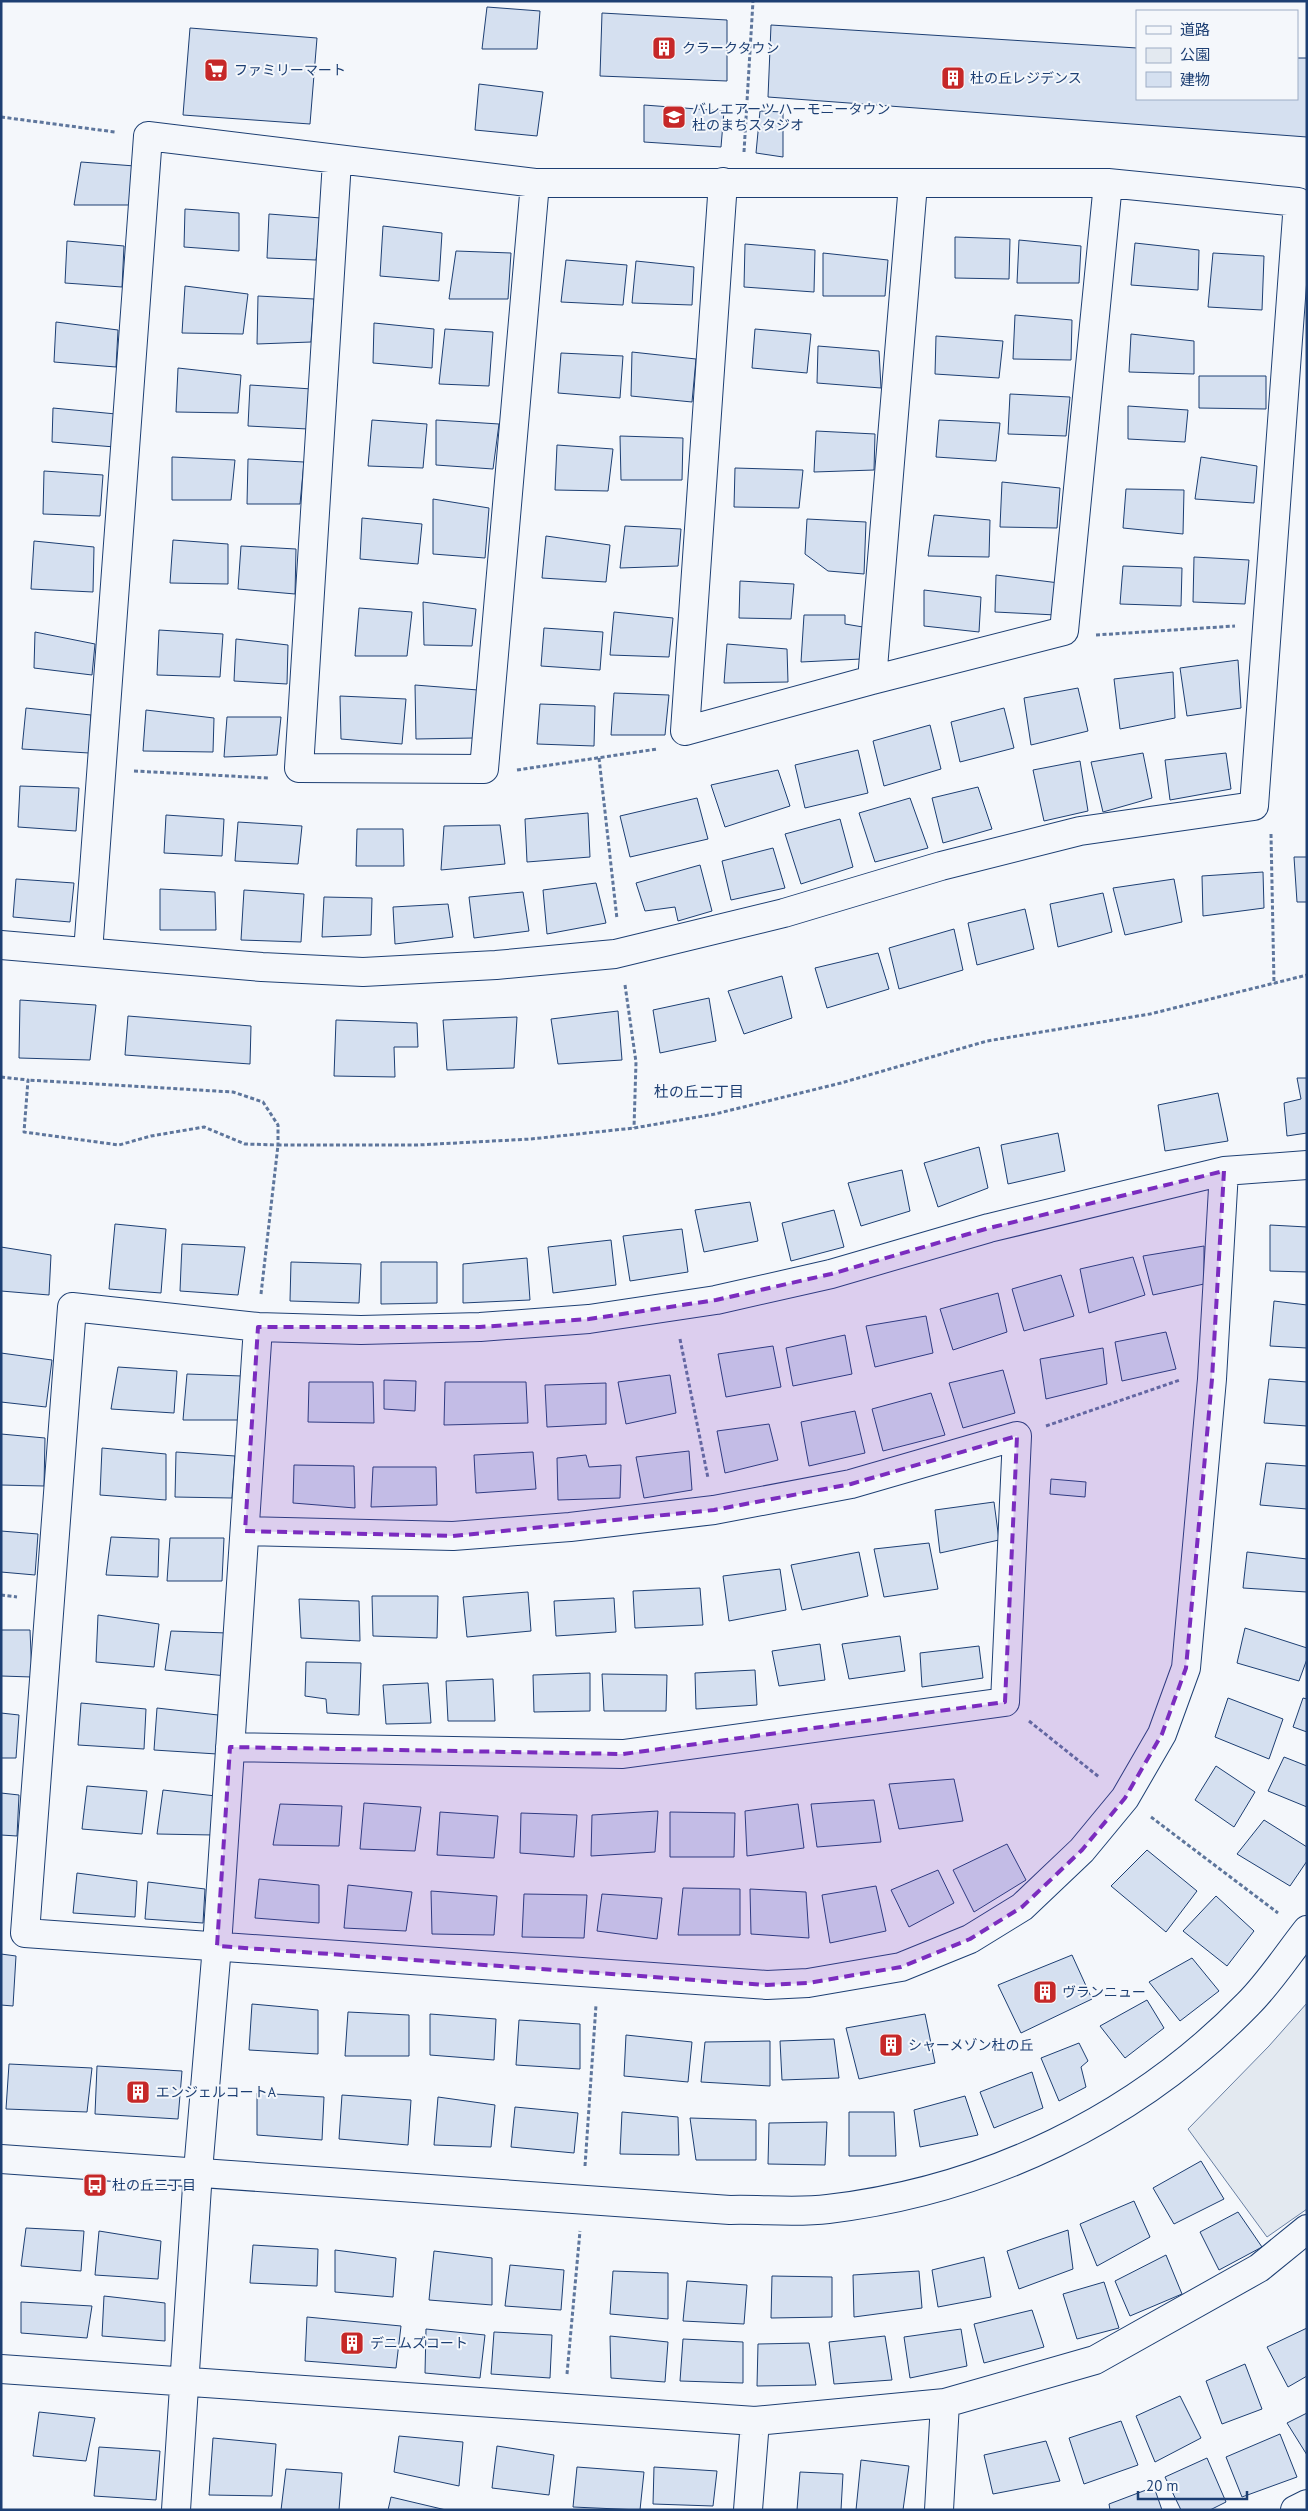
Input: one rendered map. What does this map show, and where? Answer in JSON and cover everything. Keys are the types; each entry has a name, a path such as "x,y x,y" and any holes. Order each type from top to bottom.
{"street":[{"path":"1,945 262,967 362,972 496,965 621,952 784,913 941,866 1080,831 1254,806 1267,624 1295,393 1298,202 1108,183 535,183 148,136 88,952"},
{"path":"337,160 299,768 484,769 535,183"},
{"path":"733,182 685,731 872,680 1064,631 1108,183"},
{"path":"872,680 913,184"},
{"path":"1224,1172 1213,1369 1186,1668 1162,1734 1130,1790 1082,1850 1022,1907 970,1939 901,1967 808,1983 767,1985 25,1933 72,1308 258,1326 361,1330 480,1328 589,1319 716,1300 831,1274 989,1228 1224,1172 1307,1165"},
{"path":"176,2510 198,2170 217,1946 258,1326"},
{"path":"230,1748 624,1754 1005,1702 1017,1436 851,1484 714,1510 570,1527 454,1536 245,1531"},
{"path":"1,2158 198,2170 730,2210 827,2209 925,2192 1012,2164 1111,2115 1168,2076 1249,2003 1307,1930"},
{"path":"1,2369 184,2380 754,2421 945,2403 1095,2360 1259,2268 1307,2229"},
{"path":"938,2510 945,2403"},
{"path":"748,2510 754,2421"},
{"path":"1295,2510 1307,2504"}],"path":[{"path":"733,182 753,1"},
{"path":"1,117 148,136"},
{"path":"1064,631 1096,635 1267,624"},
{"path":"484,769 516,771 678,746 685,731"},
{"path":"599,758 621,952 636,1062 634,1128"},
{"path":"102,769 275,778 299,768"},
{"path":"1254,806 1271,828 1274,984"},
{"path":"28,1080 24,1132 119,1145 150,1136 204,1127 245,1144 418,1145 531,1139 634,1128 715,1114 841,1083 987,1041 1150,1014 1307,975"},
{"path":"1,1077 233,1092 263,1102 278,1125 278,1145 258,1326"},
{"path":"674,1306 714,1510"},
{"path":"1017,1436 1213,1369"},
{"path":"585,2167 598,1974"},
{"path":"564,2407 580,2226"}],"highlighted area":[{"path":"1224,1171 1212,1379 1186,1668 1162,1734 1125,1798 1082,1850 1022,1907 970,1939 901,1967 808,1983 767,1985 217,1946 230,1747 623,1754 1005,1702 1017,1436 851,1484 714,1510 453,1536 245,1531 258,1327 480,1327 589,1319 716,1300 831,1274 989,1228"}],"green space":[{"path":"1307,2003 1307,2209 1267,2237 1188,2129 1269,2046"}],"building":[{"path":"487,7 540,11 537,49 482,49"},
{"name":"クラークタウン","path":"602,13 727,20 727,81 600,76"},
{"name":"杜の丘レジデンス","path":"771,25 1136,48 1136,100 1298,100 1298,58 1307,58 1307,137 768,97"},
{"path":"190,28 317,38 310,124 183,115"},
{"path":"479,84 543,92 537,136 475,130"},
{"path":"644,105 724,111 721,147 644,142"},
{"path":"760,111 783,112 783,157 756,153"},
{"path":"81,162 135,166 131,205 74,205"},
{"path":"185,209 239,213 239,251 184,247"},
{"path":"269,214 321,218 316,260 267,258"},
{"path":"383,226 442,233 439,281 380,276"},
{"path":"955,237 1010,239 1009,279 955,278"},
{"path":"1019,240 1081,246 1079,283 1017,283"},
{"path":"67,241 124,246 122,287 65,283"},
{"path":"1135,243 1199,250 1198,290 1131,285"},
{"path":"745,244 815,250 814,292 744,287"},
{"path":"456,251 511,253 508,299 449,299"},
{"path":"823,253 888,260 885,296 823,296"},
{"path":"1213,253 1264,256 1262,310 1208,307"},
{"path":"566,260 627,265 623,305 561,302"},
{"path":"636,261 694,267 692,305 632,303"},
{"path":"185,286 248,294 243,334 182,333"},
{"path":"258,296 314,299 311,342 257,344"},
{"path":"1015,315 1072,320 1071,360 1013,359"},
{"path":"56,322 118,330 116,367 54,362"},
{"path":"374,323 434,329 432,368 373,363"},
{"path":"445,329 493,332 489,386 439,384"},
{"path":"755,329 811,334 807,373 752,368"},
{"path":"1131,334 1194,341 1194,374 1129,372"},
{"path":"936,336 1003,341 999,378 935,374"},
{"path":"818,346 879,351 881,388 817,383"},
{"path":"632,352 696,359 692,402 631,396"},
{"path":"561,353 623,356 620,398 558,393"},
{"path":"178,368 241,375 238,413 176,412"},
{"path":"1199,376 1266,376 1266,409 1199,408"},
{"path":"250,385 312,389 308,429 248,426"},
{"path":"1010,394 1070,397 1066,436 1008,434"},
{"path":"1128,406 1188,410 1185,442 1128,439"},
{"path":"53,408 116,414 115,447 52,442"},
{"path":"372,420 427,424 423,468 368,466"},
{"path":"436,420 499,424 493,469 436,465"},
{"path":"939,420 1000,423 996,461 936,457"},
{"path":"816,431 875,434 874,470 814,472"},
{"path":"620,436 683,438 682,480 621,480"},
{"path":"557,445 613,449 608,491 555,490"},
{"path":"172,457 235,460 231,500 172,500"},
{"path":"1201,457 1257,466 1254,503 1195,499"},
{"path":"248,459 304,462 300,504 247,504"},
{"path":"735,468 803,470 799,508 734,507"},
{"path":"44,471 103,475 100,516 43,514"},
{"path":"1002,482 1060,488 1057,528 1000,527"},
{"path":"1126,489 1184,490 1183,534 1123,528"},
{"path":"433,499 489,508 485,558 433,554"},
{"path":"934,515 990,520 989,557 928,556"},
{"path":"362,518 422,524 418,564 360,559"},
{"path":"807,519 866,522 864,574 828,571 805,554"},
{"path":"625,526 681,529 678,566 620,568"},
{"path":"546,536 610,545 606,582 542,578"},
{"path":"173,540 228,544 228,584 170,583"},
{"path":"34,541 94,547 93,592 31,589"},
{"path":"241,546 296,549 295,594 238,589"},
{"path":"1194,557 1249,560 1245,604 1193,602"},
{"path":"1123,566 1182,568 1181,606 1120,604"},
{"path":"996,575 1059,583 1056,615 995,612"},
{"path":"740,581 794,584 791,619 739,618"},
{"path":"924,590 981,597 979,632 924,626"},
{"path":"423,602 476,609 472,646 424,645"},
{"path":"359,608 412,612 407,656 355,656"},
{"path":"614,612 673,618 669,657 610,655"},
{"path":"804,615 845,615 845,624 863,627 861,659 801,662"},
{"path":"544,628 603,632 600,670 541,666"},
{"path":"159,630 223,634 220,677 157,675"},
{"path":"35,632 95,644 92,675 34,668"},
{"path":"236,639 288,645 287,684 234,681"},
{"path":"727,644 787,649 788,682 724,683"},
{"path":"1238,660 1241,708 1187,716 1180,668"},
{"path":"1173,672 1175,718 1120,729 1114,679"},
{"path":"415,685 478,690 474,738 416,739"},
{"path":"1078,688 1088,731 1031,745 1024,698"},
{"path":"614,693 669,695 665,735 611,735"},
{"path":"340,696 406,699 402,744 341,739"},
{"path":"540,704 595,706 594,746 537,744"},
{"path":"26,708 91,715 89,753 22,749"},
{"path":"1004,708 1014,748 960,762 951,722"},
{"path":"146,710 214,718 213,752 143,751"},
{"path":"227,717 281,717 277,755 224,757"},
{"path":"930,725 941,769 884,786 873,741"},
{"path":"858,750 868,793 805,808 795,765"},
{"path":"1143,753 1152,798 1103,812 1091,762"},
{"path":"1226,753 1231,789 1170,800 1165,760"},
{"path":"1080,761 1088,811 1044,821 1033,770"},
{"path":"778,770 790,806 725,827 711,785"},
{"path":"20,786 79,788 76,831 18,827"},
{"path":"978,787 992,829 943,843 932,798"},
{"path":"697,798 708,839 630,857 620,816"},
{"path":"910,798 928,848 875,862 859,813"},
{"path":"588,813 590,857 527,862 525,819"},
{"path":"166,815 224,819 222,856 164,853"},
{"path":"840,819 853,867 801,884 785,834"},
{"path":"238,822 302,826 298,864 235,861"},
{"path":"500,825 505,864 441,870 444,826"},
{"path":"357,829 403,829 404,866 356,866"},
{"path":"773,848 785,888 731,900 722,861"},
{"path":"1294,857 1307,857 1307,902 1297,902"},
{"path":"700,865 712,911 678,921 675,907 645,911 636,883"},
{"path":"1263,872 1264,908 1203,916 1202,876"},
{"path":"16,879 74,883 70,922 13,917"},
{"path":"1174,879 1182,922 1125,935 1113,888"},
{"path":"596,883 606,923 547,934 543,890"},
{"path":"160,889 215,892 216,930 160,930"},
{"path":"244,890 304,894 301,942 241,940"},
{"path":"523,892 529,931 474,938 469,897"},
{"path":"1103,893 1112,932 1058,947 1050,904"},
{"path":"324,897 372,898 371,935 322,937"},
{"path":"448,904 453,937 395,944 393,907"},
{"path":"1025,909 1034,949 977,965 968,923"},
{"path":"954,929 963,970 899,989 889,948"},
{"path":"878,953 889,989 827,1008 815,968"},
{"path":"782,976 792,1018 744,1034 728,991"},
{"path":"709,998 716,1041 660,1053 653,1010"},
{"path":"20,1000 96,1005 90,1060 19,1058"},
{"path":"618,1011 622,1060 558,1064 551,1019"},
{"path":"128,1016 251,1026 250,1064 125,1055"},
{"path":"517,1017 514,1068 447,1070 443,1020"},
{"path":"336,1020 417,1023 418,1047 394,1047 395,1077 334,1076"},
{"path":"1297,1078 1307,1078 1307,1133 1287,1136 1284,1103 1301,1099"},
{"path":"1218,1093 1228,1141 1165,1151 1158,1105"},
{"path":"1058,1133 1065,1171 1008,1184 1001,1145"},
{"path":"979,1147 988,1188 938,1207 924,1163"},
{"path":"902,1170 910,1211 861,1226 848,1183"},
{"path":"750,1202 758,1241 704,1252 695,1210"},
{"path":"834,1210 844,1247 791,1261 782,1223"},
{"path":"115,1224 166,1229 161,1293 109,1289"},
{"path":"1270,1225 1307,1227 1307,1272 1270,1271"},
{"path":"682,1229 688,1272 630,1281 623,1236"},
{"path":"611,1240 616,1285 553,1293 548,1247"},
{"path":"182,1244 245,1247 238,1295 180,1291"},
{"path":"1204,1246 1204,1284 1153,1295 1143,1256"},
{"path":"1,1247 51,1255 49,1295 1,1291"},
{"path":"1133,1257 1145,1295 1089,1313 1080,1269"},
{"path":"527,1258 530,1300 463,1303 463,1264"},
{"path":"291,1262 361,1264 359,1303 290,1301"},
{"path":"381,1262 437,1262 437,1303 381,1304"},
{"path":"1061,1275 1074,1316 1024,1331 1012,1289"},
{"path":"998,1293 1007,1332 953,1350 940,1309"},
{"path":"1274,1301 1307,1305 1307,1348 1270,1346"},
{"path":"926,1316 933,1353 875,1367 866,1326"},
{"path":"1166,1332 1176,1369 1122,1381 1115,1342"},
{"path":"845,1335 852,1374 793,1386 786,1348"},
{"path":"773,1346 781,1387 726,1397 718,1354"},
{"path":"1103,1348 1107,1384 1046,1399 1040,1359"},
{"path":"1,1353 52,1360 46,1407 1,1402"},
{"path":"118,1367 177,1371 174,1413 111,1409"},
{"path":"1003,1370 1015,1413 963,1428 949,1383"},
{"path":"187,1374 242,1376 239,1420 183,1420"},
{"path":"670,1375 676,1413 626,1424 618,1382"},
{"path":"1269,1379 1307,1382 1307,1426 1264,1423"},
{"path":"384,1380 416,1381 415,1411 384,1409"},
{"path":"309,1382 373,1382 374,1423 308,1422"},
{"path":"445,1382 526,1382 528,1423 444,1425"},
{"path":"606,1383 606,1424 547,1427 545,1385"},
{"path":"931,1393 945,1435 883,1451 872,1409"},
{"path":"855,1411 865,1453 809,1466 801,1422"},
{"path":"769,1424 778,1460 725,1473 717,1431"},
{"path":"1,1434 45,1438 44,1486 1,1485"},
{"path":"102,1448 166,1454 166,1500 100,1495"},
{"path":"689,1451 692,1490 644,1498 636,1457"},
{"path":"176,1452 235,1456 232,1498 175,1497"},
{"path":"533,1452 536,1489 476,1493 474,1455"},
{"path":"586,1455 589,1467 621,1465 620,1498 558,1500 557,1458"},
{"path":"1266,1463 1307,1466 1307,1509 1260,1505"},
{"path":"294,1465 354,1466 355,1508 293,1503"},
{"path":"373,1467 436,1467 437,1505 371,1507"},
{"path":"1051,1479 1086,1482 1085,1497 1050,1494"},
{"path":"994,1502 999,1540 940,1553 935,1510"},
{"path":"1,1531 38,1534 35,1575 1,1572"},
{"path":"111,1537 159,1539 158,1577 106,1575"},
{"path":"170,1538 224,1538 222,1581 167,1581"},
{"path":"929,1543 938,1589 884,1597 874,1549"},
{"path":"859,1552 868,1596 802,1610 791,1565"},
{"path":"1247,1552 1307,1559 1307,1592 1243,1588"},
{"path":"780,1569 786,1610 729,1621 723,1576"},
{"path":"700,1588 703,1625 635,1628 633,1591"},
{"path":"528,1592 531,1631 467,1637 463,1597"},
{"path":"372,1596 438,1596 437,1638 373,1636"},
{"path":"614,1598 616,1632 556,1636 554,1601"},
{"path":"299,1599 359,1601 360,1641 301,1638"},
{"path":"98,1615 159,1624 154,1667 96,1662"},
{"path":"1245,1628 1307,1648 1307,1659 1299,1681 1237,1663"},
{"path":"1,1630 30,1630 32,1677 1,1676"},
{"path":"171,1631 227,1633 227,1676 165,1670"},
{"path":"900,1636 905,1671 849,1679 842,1644"},
{"path":"820,1644 825,1680 779,1686 772,1651"},
{"path":"979,1646 983,1678 922,1687 920,1653"},
{"path":"306,1662 361,1663 359,1715 327,1713 326,1699 305,1696"},
{"path":"755,1670 757,1705 696,1709 695,1673"},
{"path":"590,1673 590,1711 534,1712 533,1675"},
{"path":"602,1674 667,1675 666,1711 604,1711"},
{"path":"493,1679 495,1721 448,1721 446,1681"},
{"path":"428,1683 431,1723 386,1724 383,1685"},
{"path":"1228,1698 1283,1719 1269,1759 1215,1737"},
{"path":"1303,1698 1307,1699 1307,1732 1293,1727"},
{"path":"81,1703 146,1709 144,1749 78,1745"},
{"path":"157,1708 218,1715 217,1754 154,1750"},
{"path":"1,1713 19,1715 16,1758 1,1758"},
{"path":"1284,1757 1307,1766 1307,1807 1268,1791"},
{"path":"1216,1766 1255,1792 1234,1827 1195,1800"},
{"path":"954,1779 963,1821 899,1829 889,1784"},
{"path":"87,1786 147,1791 142,1834 82,1829"},
{"path":"163,1790 216,1796 213,1835 157,1834"},
{"path":"1,1793 19,1795 17,1836 1,1835"},
{"path":"874,1800 881,1842 817,1847 811,1804"},
{"path":"364,1803 421,1807 415,1851 360,1849"},
{"path":"280,1804 342,1806 339,1846 273,1845"},
{"path":"798,1804 804,1848 747,1856 745,1811"},
{"path":"658,1811 655,1852 591,1856 592,1815"},
{"path":"440,1812 498,1816 494,1858 437,1855"},
{"path":"670,1812 735,1813 734,1857 670,1857"},
{"path":"521,1813 577,1815 574,1857 520,1853"},
{"path":"1264,1820 1307,1847 1307,1861 1290,1886 1237,1854"},
{"path":"1007,1844 1026,1880 974,1912 953,1870"},
{"path":"1147,1850 1197,1891 1166,1932 1111,1886"},
{"path":"938,1870 954,1903 909,1927 891,1890"},
{"path":"77,1873 137,1881 135,1917 73,1913"},
{"path":"259,1879 319,1885 319,1923 255,1918"},
{"path":"148,1882 205,1889 203,1923 145,1919"},
{"path":"348,1885 412,1892 406,1931 344,1928"},
{"path":"876,1886 886,1931 830,1943 822,1895"},
{"path":"683,1888 740,1889 740,1935 678,1935"},
{"path":"750,1889 806,1892 809,1938 751,1934"},
{"path":"431,1891 497,1896 494,1935 432,1934"},
{"path":"524,1894 587,1895 584,1938 522,1937"},
{"path":"602,1894 662,1898 657,1939 597,1931"},
{"path":"1216,1896 1254,1931 1227,1966 1183,1931"},
{"path":"1,1954 16,1956 13,2006 1,2005"},
{"name":"ヴランニュー","path":"1072,1955 1092,1999 1021,2033 998,1985"},
{"path":"1192,1958 1219,1991 1180,2021 1149,1982"},
{"path":"1147,2000 1164,2028 1125,2058 1100,2026"},
{"path":"252,2004 318,2010 318,2054 249,2050"},
{"path":"348,2012 409,2015 409,2056 345,2056"},
{"path":"430,2014 496,2019 494,2060 430,2055"},
{"name":"シャーメゾン杜の丘","path":"925,2014 935,2063 859,2079 846,2028"},
{"path":"519,2020 580,2024 580,2069 516,2065"},
{"path":"626,2035 692,2042 688,2082 624,2076"},
{"path":"834,2039 839,2078 782,2080 780,2041"},
{"path":"770,2041 770,2086 701,2082 705,2042"},
{"path":"1079,2043 1088,2061 1081,2067 1086,2087 1059,2101 1041,2058"},
{"path":"9,2064 92,2068 87,2112 6,2109"},
{"name":"エンジェルコートA","path":"97,2066 182,2071 178,2119 95,2114"},
{"path":"1032,2072 1043,2108 994,2128 980,2092"},
{"path":"257,2093 324,2097 322,2140 257,2135"},
{"path":"342,2095 411,2100 408,2145 339,2139"},
{"path":"965,2096 978,2135 920,2147 914,2110"},
{"path":"438,2097 495,2105 491,2147 434,2145"},
{"path":"515,2107 578,2113 574,2153 511,2147"},
{"path":"622,2112 678,2117 679,2155 620,2154"},
{"path":"849,2112 894,2112 896,2156 849,2156"},
{"path":"690,2118 756,2120 756,2160 696,2160"},
{"path":"827,2122 825,2165 768,2164 769,2123"},
{"path":"1201,2161 1224,2199 1174,2224 1153,2188"},
{"path":"1134,2201 1150,2237 1097,2266 1080,2224"},
{"path":"1238,2212 1262,2247 1219,2270 1200,2232"},
{"path":"26,2228 84,2231 81,2271 21,2266"},
{"path":"1068,2230 1073,2269 1019,2289 1007,2251"},
{"path":"99,2231 161,2241 158,2279 95,2275"},
{"path":"253,2245 318,2249 317,2286 250,2283"},
{"path":"335,2250 396,2258 393,2297 335,2292"},
{"path":"434,2251 492,2258 492,2305 429,2300"},
{"path":"1166,2255 1182,2294 1130,2316 1115,2281"},
{"path":"984,2257 991,2297 938,2307 932,2270"},
{"path":"510,2265 564,2270 561,2310 505,2306"},
{"path":"613,2271 668,2273 668,2319 610,2314"},
{"path":"919,2271 922,2308 854,2317 853,2275"},
{"path":"772,2276 832,2277 832,2317 771,2318"},
{"path":"687,2281 747,2285 744,2324 683,2321"},
{"path":"1104,2282 1119,2328 1077,2339 1063,2294"},
{"path":"104,2296 165,2303 165,2341 102,2336"},
{"path":"21,2302 92,2306 87,2338 21,2333"},
{"path":"1032,2310 1044,2347 984,2363 974,2324"},
{"name":"デニムズコート","path":"307,2317 401,2326 396,2368 305,2361"},
{"path":"1307,2328 1307,2376 1288,2387 1267,2347"},
{"path":"426,2329 485,2335 480,2378 425,2373"},
{"path":"961,2329 967,2366 910,2378 904,2337"},
{"path":"494,2332 552,2335 550,2378 491,2374"},
{"path":"610,2336 668,2342 665,2382 611,2378"},
{"path":"885,2336 892,2380 834,2384 829,2342"},
{"path":"683,2339 743,2342 743,2383 680,2381"},
{"path":"809,2343 816,2385 757,2386 758,2344"},
{"path":"1245,2364 1262,2409 1222,2424 1206,2381"},
{"path":"1180,2396 1201,2438 1155,2462 1136,2416"},
{"path":"39,2412 95,2418 86,2461 33,2456"},
{"path":"1307,2413 1307,2455 1287,2423"},
{"path":"1121,2421 1138,2465 1084,2484 1069,2438"},
{"path":"1280,2434 1297,2477 1242,2497 1226,2457"},
{"path":"399,2436 463,2442 459,2486 394,2472"},
{"path":"213,2438 276,2444 272,2496 209,2495"},
{"path":"1046,2441 1060,2481 993,2494 984,2455"},
{"path":"497,2446 554,2455 549,2495 492,2488"},
{"path":"99,2447 160,2451 156,2500 94,2496"},
{"path":"1207,2458 1226,2502 1210,2510 1181,2510 1165,2477"},
{"path":"861,2460 909,2466 903,2510 856,2510"},
{"path":"577,2467 644,2472 640,2510 573,2507"},
{"path":"654,2467 717,2471 713,2506 653,2504"},
{"path":"286,2469 342,2473 339,2510 281,2510"},
{"path":"800,2472 843,2474 841,2510 797,2510"},
{"path":"1154,2487 1162,2510 1110,2510 1109,2504"},
{"path":"391,2497 446,2510 388,2510"}],"place":[{"name":"クラークタウン","path":"664,48"},
{"name":"ファミリーマート","path":"216,70"},
{"name":"杜の丘レジデンス","path":"953,78"},
{"name":"バレエアーツ ハーモニータウン 杜のまちスタジオ","path":"674,117"},
{"name":"ヴランニュー","path":"1045,1992"},
{"name":"シャーメゾン杜の丘","path":"891,2045"},
{"name":"エンジェルコートA","path":"138,2092"},
{"name":"杜の丘三丁目","path":"95,2185"},
{"name":"デニムズコート","path":"352,2343"}],"district":[{"name":"杜の丘二丁目","path":"699,1092"}]}
